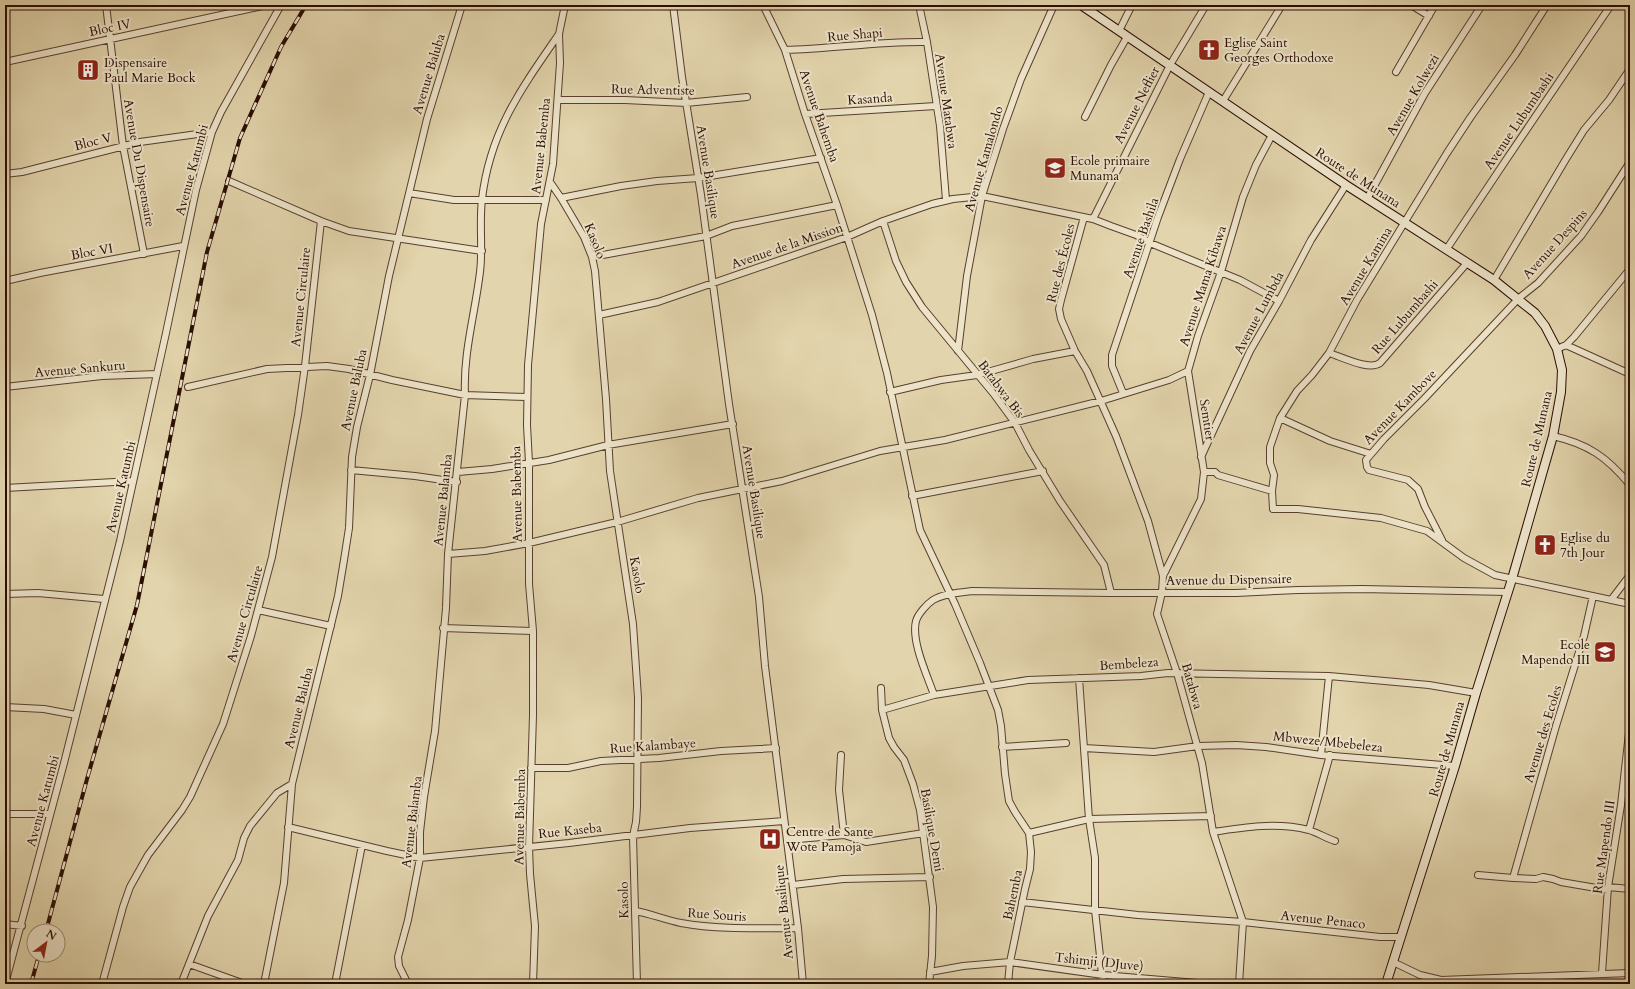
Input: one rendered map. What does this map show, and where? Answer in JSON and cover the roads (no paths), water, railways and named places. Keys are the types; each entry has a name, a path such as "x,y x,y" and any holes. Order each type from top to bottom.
{"main road":[{"name":"Route de Munana","path":"1081,5 1346,185 1494,280 1519,298 1535,312 1545,326 1557,349 1562,370 1561,392 1552,436 1512,579 1386,984"}],"street":[{"name":"Avenue Du Dispensaire","path":"106,5 123,146 144,254"},
{"name":"Bloc IV","path":"5,62 267,5"},
{"name":"Avenue Katumbi","path":"5,984 22,926 76,715 133,481 157,374 183,246 196,190 212,132 221,112 281,5"},
{"name":"Avenue Baluba","path":"264,984 284,882 292,784 338,596 349,528 352,457 357,427 370,375 379,323 409,193 433,98 462,5"},
{"name":"Avenue Babemba","path":"533,984 535,926 529,847 533,714 532,631 529,584 528,365 541,224 550,182 558,100 560,63 559,34 565,5"},
{"name":"Avenue Basilique","path":"672,5 759,597 765,666 798,928 803,984"},
{"name":"Avenue Bahemba","path":"763,5 785,50 872,315 903,447 920,530 951,594 998,710 1009,801 1029,833"},
{"name":"Avenue Matabwa","path":"919,5 927,42 940,126 946,200"},
{"name":"Avenue Kamalondo","path":"958,351 967,276 982,196 1002,129 1021,79 1054,5"},
{"path":"1119,31 1132,5"},
{"name":"Avenue Neflier","path":"1093,219 1170,65 1206,5"},
{"path":"1223,101 1282,5"},
{"path":"1411,5 1428,16"},
{"path":"1396,72 1435,5"},
{"name":"Avenue Kolwezi","path":"1367,199 1425,93 1482,5"},
{"name":"Avenue Kamina","path":"1443,542 1427,532 1380,518 1298,509 1272,509 1274,475 1270,463 1270,447 1280,418 1297,391 1329,354 1357,300 1404,222 1470,118 1515,55 1547,5"},
{"name":"Avenue Lubumbashi","path":"1446,250 1611,5"},
{"name":"Avenue Balamba","path":"408,984 399,966 398,957 408,920 420,858 420,832 435,730 444,628 448,554 458,472 465,395 464,375 466,352 482,251 482,199 490,158 505,119 517,96 559,34"},
{"path":"1085,117 1127,37"},
{"name":"Rue Shapi","path":"785,50 822,49 904,42 927,42"},
{"path":"1494,280 1584,130 1609,100 1630,69"},
{"name":"Avenue Bashila","path":"1123,393 1112,366 1112,355 1158,218 1180,159 1209,92"},
{"name":"Rue Adventiste","path":"558,100 625,100 686,103 747,97"},
{"name":"Kasanda","path":"805,114 936,106"},
{"name":"Bloc V","path":"5,174 22,172 140,142 212,132"},
{"name":"Avenue Mama Kibawa","path":"1188,371 1198,336 1221,272 1243,197 1256,165 1272,135"},
{"path":"561,198 621,186 657,181 698,178 821,158"},
{"name":"Avenue Despins","path":"1519,298 1538,282 1581,236 1630,162"},
{"path":"230,181 321,221 349,231 482,251"},
{"name":"Kasolo","path":"550,182 584,237 592,257 599,315 608,445 617,522 633,624 638,698 636,822 633,836 637,984"},
{"name":"Avenue Lumbda","path":"1202,457 1247,357 1311,240 1346,185"},
{"path":"409,193 454,200 546,200"},
{"name":"Avenue de la Mission","path":"599,315 658,302 713,284 847,237 883,221 946,200 982,196 1084,217"},
{"path":"592,257 706,236 732,226 837,205"},
{"path":"1084,217 1136,235 1150,243 1240,280 1279,301"},
{"name":"Rue des Écoles","path":"1084,217 1060,309 1061,319 1075,351 1087,371 1101,401"},
{"name":"Avenue Circulaire","path":"102,984 130,887 148,855 190,797 212,750 237,682 258,610 272,556 305,366 321,221"},
{"name":"Batabwa Bis","path":"883,221 896,261 906,282 922,308 1002,405 1015,423 1029,450 1104,566 1111,593"},
{"name":"Bloc VI","path":"5,281 183,246"},
{"name":"Rue Lubumbashi","path":"1329,354 1365,365 1376,366 1467,263"},
{"path":"1557,349 1566,345 1630,269"},
{"name":"Avenue Kambove","path":"1443,542 1418,489 1408,480 1369,470 1366,460 1384,439 1424,399 1519,298"},
{"path":"1566,345 1630,374"},
{"path":"890,392 941,380 977,375 1032,359 1075,351"},
{"path":"188,387 267,369 305,366 334,366 465,395 527,396"},
{"path":"448,554 485,551 529,543 617,522 698,498 798,477 850,460 903,447 945,440 1101,401 1113,396 1169,380 1188,371"},
{"name":"Semtier","path":"1163,576 1201,499 1204,472 1188,371"},
{"name":"Avenue Sankuru","path":"5,387 102,376 157,374"},
{"name":"Batabwa","path":"1101,401 1116,436 1148,521 1163,576 1162,592 1157,614 1177,673 1198,746 1213,832 1243,922 1239,984"},
{"path":"1280,418 1330,441 1371,454"},
{"path":"458,472 549,460 608,445 733,424"},
{"path":"1552,436 1579,443 1590,448 1619,471 1630,484"},
{"path":"351,470 415,476 456,482"},
{"path":"912,496 1043,471"},
{"path":"1204,472 1215,472 1218,475 1272,491"},
{"path":"5,488 133,481"},
{"path":"1443,542 1464,558 1495,575 1630,604"},
{"path":"1611,600 1630,575"},
{"name":"Avenue du Dispensaire","path":"934,695 919,649 915,631 916,619 926,606 934,599 951,594 972,591 1236,593 1354,589 1508,592"},
{"path":"5,594 38,593 104,599"},
{"name":"Avenue des Ecoles","path":"1513,878 1556,726 1582,642 1593,596"},
{"path":"258,610 330,626"},
{"path":"444,628 532,631"},
{"name":"Bembeleza","path":"882,710 934,695 1028,680 1140,676 1177,673 1329,676 1429,685 1476,693"},
{"path":"1321,755 1329,676"},
{"path":"1079,678 1089,820 1095,858 1095,910 1104,984"},
{"name":"Basilique Demi","path":"880,688 882,710 889,738 904,760 913,784 924,833 933,907 929,984"},
{"path":"5,707 44,709 76,715"},
{"name":"Rue Mapendo III","path":"1602,973 1608,889 1621,805 1630,724"},
{"path":"1002,748 1066,743"},
{"name":"Mbweze/Mbebeleza","path":"1084,748 1154,752 1198,746 1236,745 1266,747 1321,755 1455,766"},
{"name":"Rue Kalambaye","path":"531,768 568,768 601,761 776,748"},
{"path":"841,755 839,790 844,835"},
{"path":"1309,830 1330,755"},
{"path":"181,984 214,903 238,860 244,838 250,826 277,793 292,784"},
{"path":"5,814 50,814"},
{"path":"1029,833 1089,820 1211,816"},
{"name":"Rue Kaseba","path":"288,827 420,858 633,836 690,828 784,821"},
{"path":"1213,832 1250,826 1277,826 1309,830 1335,841"},
{"path":"787,840 844,835 866,842 924,833"},
{"name":"Bahemba","path":"1008,984 1010,962 1030,869 1032,852 1029,833"},
{"path":"335,984 362,845"},
{"path":"1478,875 1513,878 1543,878 1608,889 1630,889"},
{"path":"792,885 843,879 930,877"},
{"name":"Avenue Penaco","path":"1022,902 1138,915 1243,922 1401,938"},
{"name":"Rue Souris","path":"636,911 679,923 702,926 798,928"},
{"path":"5,924 22,926"},
{"name":"Tshimji (DJuve)","path":"930,972 964,966 1010,962 1103,976 1209,984"},
{"path":"1393,962 1439,982 1602,973 1630,973"},
{"path":"189,964 245,984"}],"railway":[{"path":"48,923 87,779 137,605 207,252 240,138 281,47 306,5"},
{"path":"31,984 37,963"}],"place":[{"name":"Eglise Saint Georges Orthodoxe","path":"1209,50"},
{"name":"Dispensaire Paul Marie Bock","path":"88,70"},
{"name":"Ecole primaire Munama","path":"1055,168"},
{"name":"Eglise du 7th Jour","path":"1545,545"},
{"name":"Ecole Mapendo III","path":"1605,652"},
{"name":"Centre de Sante Wote Pamoja","path":"770,839"}]}
